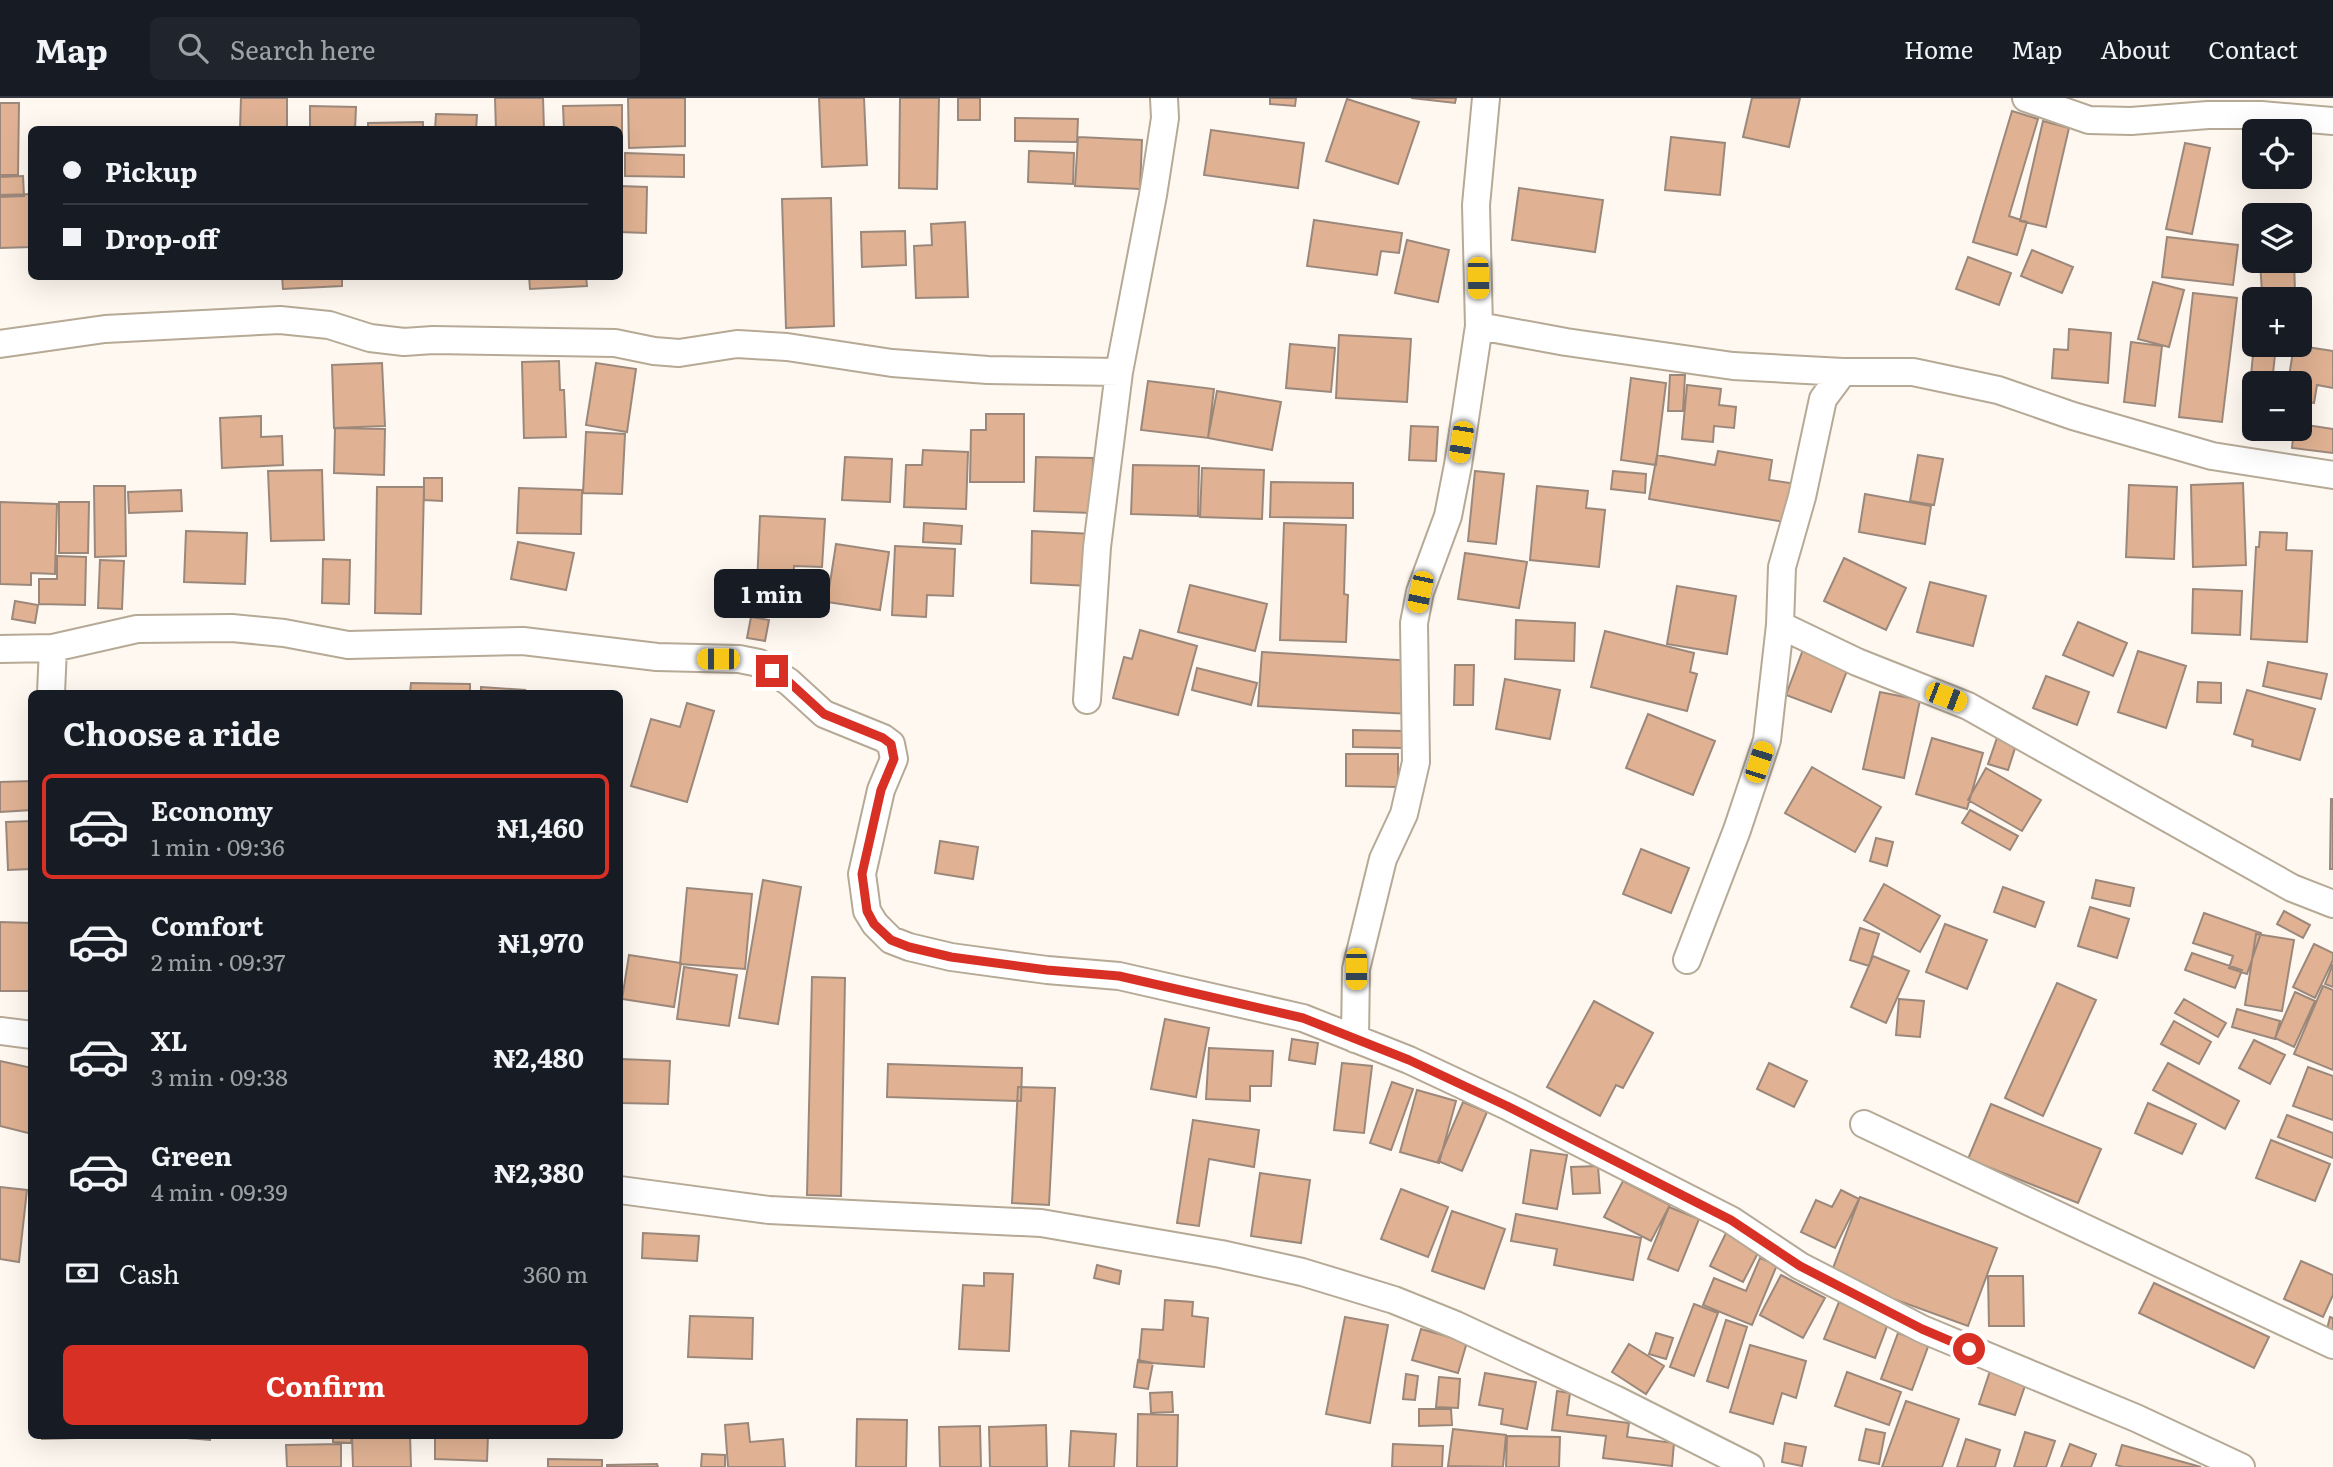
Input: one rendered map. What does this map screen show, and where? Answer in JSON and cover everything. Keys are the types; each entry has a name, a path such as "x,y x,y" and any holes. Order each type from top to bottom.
{"street":[{"path":"1087,700 1097,547 1119,372 1153,195 1165,118 1164,98"},
{"path":"1355,1039 1356,969 1383,859 1404,814 1416,762 1414,623 1420,592 1448,516 1479,327 1476,205 1486,98"},
{"path":"2026,98 2089,120 2131,121 2208,115 2261,115 2333,121"},
{"path":"0,344 105,329 280,320 329,325 370,338 404,342 433,340 615,343 679,353 737,344 787,347 905,365 988,370 1119,372"},
{"path":"1479,327 1733,366 1843,372 1913,372 1986,387 2086,420 2212,456 2333,475"},
{"path":"1793,369 1823,399"},
{"path":"1686,960 1737,830 1767,740 1780,625 1782,567 1802,497 1823,399 1843,372"},
{"path":"1780,625 1857,663 1968,706 2292,888 2333,904"},
{"path":"0,649 53,648 137,629 232,628 348,645 523,641 657,657 739,659 758,663 789,682 824,714 883,738 891,744 894,759 881,790 862,874 867,911 874,924 891,940 951,957 1047,970 1119,976 1303,1018 1409,1060 1507,1106 1731,1220 1800,1266 1922,1329 2136,1418 2241,1467"},
{"path":"51,690 53,648"},
{"path":"0,1031 28,1034"},
{"path":"1864,1124 2333,1345"},
{"path":"623,1190 769,1210 1041,1223 1221,1254 1302,1272 1394,1300 1456,1325 1603,1393 1750,1467"}],"building":[{"path":"241,98 287,98 287,126 240,126"},
{"path":"495,98 543,98 544,126 496,126"},
{"path":"628,98 685,98 685,146 629,148"},
{"path":"819,98 864,98 867,165 822,167"},
{"path":"900,98 939,98 937,189 899,188"},
{"path":"958,98 980,98 980,120 958,120"},
{"path":"1270,98 1296,98 1295,106 1270,104"},
{"path":"1411,98 1456,98 1455,103"},
{"path":"1752,98 1800,98 1789,147 1743,137"},
{"path":"1347,99 1419,122 1398,184 1326,161"},
{"path":"0,103 19,103 18,175 0,175"},
{"path":"622,105 622,126 564,126 563,106"},
{"path":"310,106 356,107 355,126 310,126"},
{"path":"2012,111 2038,119 2009,216 2027,222 2017,255 1973,242"},
{"path":"436,114 477,115 476,126 435,126"},
{"path":"1015,118 1078,119 1077,142 1015,141"},
{"path":"2043,121 2069,128 2046,227 2020,221"},
{"path":"423,122 423,126 368,126 368,123"},
{"path":"1211,130 1304,143 1298,188 1204,175"},
{"path":"1078,137 1142,140 1140,189 1075,186"},
{"path":"1671,137 1725,143 1720,195 1665,190"},
{"path":"2185,143 2210,148 2192,234 2166,229"},
{"path":"1029,151 1074,153 1073,184 1028,182"},
{"path":"625,153 684,155 684,177 625,176"},
{"path":"23,176 24,196 0,197 0,177"},
{"path":"623,186 647,187 646,233 623,232"},
{"path":"1519,188 1603,200 1595,252 1512,240"},
{"path":"28,194 28,247 0,248 0,195"},
{"path":"831,198 834,326 786,328 782,199"},
{"path":"1314,220 1402,233 1399,253 1381,251 1377,275 1307,266"},
{"path":"965,222 968,297 916,298 914,246 932,245 931,224"},
{"path":"905,231 906,265 862,267 861,232"},
{"path":"2167,237 2238,245 2233,285 2162,277"},
{"path":"1407,240 1449,250 1438,302 1395,293"},
{"path":"2032,250 2073,267 2062,293 2021,276"},
{"path":"1968,257 2011,273 1999,305 1956,289"},
{"path":"2261,273 2294,273 2295,287 2262,287"},
{"path":"282,280 342,280 342,286 283,289"},
{"path":"529,280 586,280 587,286 530,289"},
{"path":"2153,282 2184,290 2169,347 2138,339"},
{"path":"2193,293 2237,298 2222,422 2179,417"},
{"path":"2069,329 2111,333 2108,383 2052,378 2054,349 2068,350"},
{"path":"1339,335 1411,339 1407,402 1336,398"},
{"path":"2131,342 2162,346 2155,406 2124,402"},
{"path":"1290,344 1335,348 1331,392 1286,388"},
{"path":"2312,348 2333,351 2333,388 2317,385 2314,403 2312,371 2290,371 2292,357 2312,357"},
{"path":"2253,357 2275,357 2273,371 2251,371"},
{"path":"559,361 560,390 564,390 566,437 524,438 522,362"},
{"path":"382,363 385,426 334,428 332,365"},
{"path":"596,363 636,369 627,432 586,425"},
{"path":"1670,375 1685,375 1683,411 1668,411"},
{"path":"1631,378 1666,383 1656,465 1621,460"},
{"path":"1148,381 1214,389 1208,438 1141,430"},
{"path":"1687,385 1721,389 1719,405 1736,407 1734,428 1714,426 1713,442 1682,439"},
{"path":"1217,391 1281,402 1272,450 1208,438"},
{"path":"986,414 1024,414 1024,482 970,482 971,430 986,430"},
{"path":"261,416 261,437 282,436 283,465 222,468 220,418"},
{"path":"1411,426 1438,427 1436,461 1409,460"},
{"path":"2312,426 2333,429 2333,453 2292,448 2293,441 2312,441"},
{"path":"335,428 385,429 384,475 334,473"},
{"path":"586,432 625,434 622,494 583,493"},
{"path":"923,450 968,452 966,509 904,507 906,465 922,465"},
{"path":"1718,451 1772,460 1769,480 1797,484 1790,523 1649,499 1657,455 1715,465"},
{"path":"1918,455 1943,459 1934,505 1910,501"},
{"path":"845,457 892,459 890,502 842,500"},
{"path":"1036,457 1093,458 1092,513 1034,511"},
{"path":"1133,465 1199,466 1198,516 1131,514"},
{"path":"1202,468 1264,470 1262,519 1200,517"},
{"path":"322,470 324,540 271,541 268,471"},
{"path":"1475,471 1504,474 1496,544 1468,541"},
{"path":"1613,471 1646,474 1645,493 1611,489"},
{"path":"424,478 442,478 442,501 424,500"},
{"path":"1271,482 1353,483 1353,518 1270,517"},
{"path":"2243,483 2246,565 2193,567 2191,485"},
{"path":"2129,485 2177,487 2174,559 2126,557"},
{"path":"94,486 125,486 126,556 95,557"},
{"path":"1537,486 1588,491 1586,508 1605,510 1599,567 1530,560"},
{"path":"377,487 424,487 421,614 375,613"},
{"path":"519,488 582,490 581,534 517,533"},
{"path":"181,490 182,511 129,513 128,492"},
{"path":"1865,494 1931,506 1925,544 1859,532"},
{"path":"0,502 57,504 55,574 31,573 31,585 0,584"},
{"path":"59,502 89,502 88,553 59,553"},
{"path":"760,516 825,519 822,567 794,566 792,611 756,609"},
{"path":"924,523 962,526 961,544 923,542"},
{"path":"1284,523 1346,525 1346,642 1280,640"},
{"path":"186,531 247,533 245,584 184,582"},
{"path":"1032,531 1093,534 1090,586 1031,583"},
{"path":"2260,532 2287,533 2286,550 2312,551 2307,642 2251,639 2256,547 2259,547"},
{"path":"518,542 574,553 566,590 511,579"},
{"path":"836,544 889,552 880,610 827,602"},
{"path":"895,546 955,549 953,596 927,595 926,617 892,615"},
{"path":"1465,553 1527,562 1519,608 1458,599"},
{"path":"57,556 86,557 85,605 39,604 39,579 57,579"},
{"path":"1844,558 1906,588 1886,630 1824,601"},
{"path":"323,559 350,560 349,604 322,603"},
{"path":"100,560 124,561 122,609 98,608"},
{"path":"1930,582 1986,596 1973,646 1917,632"},
{"path":"1190,585 1267,604 1255,651 1178,632"},
{"path":"1677,586 1736,596 1727,654 1667,644"},
{"path":"2193,589 2242,591 2240,635 2192,633"},
{"path":"15,601 38,605 35,623 12,619"},
{"path":"751,617 769,620 765,641 747,638"},
{"path":"1516,620 1575,623 1574,661 1515,659"},
{"path":"2078,622 2127,643 2113,676 2063,655"},
{"path":"1140,630 1197,646 1178,715 1113,698 1124,657 1132,659"},
{"path":"1605,631 1694,653 1690,672 1697,674 1687,711 1591,687"},
{"path":"1804,647 1850,663 1831,712 1786,695"},
{"path":"2138,651 2186,666 2166,728 2118,712"},
{"path":"1262,652 1414,661 1411,714 1258,706"},
{"path":"2268,662 2327,674 2321,699 2263,686"},
{"path":"1455,665 1474,665 1473,705 1454,705"},
{"path":"1197,668 1257,683 1251,705 1192,690"},
{"path":"2046,676 2089,692 2077,725 2033,708"},
{"path":"1505,679 1560,690 1550,739 1496,729"},
{"path":"2198,682 2221,683 2221,703 2197,702"},
{"path":"411,683 470,684 470,690 410,690"},
{"path":"481,687 525,690 481,690"},
{"path":"2247,690 2315,709 2300,760 2252,746 2253,740 2234,734"},
{"path":"1880,692 1920,700 1904,778 1863,769"},
{"path":"687,703 714,711 687,802 631,786 651,719 680,727"},
{"path":"1648,714 1715,741 1693,795 1626,768"},
{"path":"1353,730 1403,731 1403,748 1353,747"},
{"path":"1998,735 2017,742 2008,770 1988,764"},
{"path":"1932,738 1983,753 1967,809 1916,794"},
{"path":"1346,754 1398,754 1398,787 1346,786"},
{"path":"1812,767 1881,807 1855,852 1785,813"},
{"path":"1986,768 2041,800 2022,831 1968,800"},
{"path":"28,781 28,810 0,812 0,782"},
{"path":"2333,799 2333,869 2330,869"},
{"path":"1970,810 2018,836 2010,850 1962,823"},
{"path":"28,821 28,869 8,870 6,822"},
{"path":"1876,838 1893,842 1887,866 1870,861"},
{"path":"940,841 978,847 973,879 935,873"},
{"path":"1641,849 1689,868 1671,913 1623,894"},
{"path":"763,880 801,887 778,1024 739,1018"},
{"path":"2096,880 2134,888 2130,906 2092,898"},
{"path":"1884,884 1940,916 1920,952 1864,920"},
{"path":"2003,887 2044,902 2035,927 1994,912"},
{"path":"687,888 752,894 745,969 680,964"},
{"path":"2090,907 2129,919 2117,958 2078,946"},
{"path":"2284,911 2310,925 2303,938 2277,924"},
{"path":"2204,913 2261,933 2247,974 2229,968 2233,956 2193,943"},
{"path":"0,922 28,923 28,991 0,991"},
{"path":"1945,924 1987,940 1967,989 1926,972"},
{"path":"1860,928 1879,934 1869,966 1850,960"},
{"path":"2256,934 2294,940 2282,1011 2245,1005"},
{"path":"2314,944 2333,953 2333,960 2315,998 2293,987"},
{"path":"2192,953 2242,970 2235,988 2185,970"},
{"path":"629,955 681,963 674,1007 623,999"},
{"path":"1873,956 1909,971 1886,1023 1851,1007"},
{"path":"2333,964 2333,987 2325,984"},
{"path":"684,967 737,975 729,1026 677,1019"},
{"path":"812,977 845,978 841,1196 807,1195"},
{"path":"2057,983 2096,1000 2043,1116 2005,1098"},
{"path":"2323,986 2333,990 2333,1070 2294,1054"},
{"path":"2295,992 2315,1001 2294,1047 2275,1038"},
{"path":"1899,999 1924,1001 1920,1037 1896,1035"},
{"path":"2184,999 2226,1023 2218,1037 2175,1013"},
{"path":"1594,1001 1653,1033 1623,1088 1616,1085 1600,1116 1547,1087"},
{"path":"2237,1009 2280,1021 2275,1039 2232,1027"},
{"path":"1165,1019 1209,1028 1196,1097 1151,1089"},
{"path":"2174,1021 2211,1042 2199,1064 2161,1044"},
{"path":"1292,1039 1318,1043 1315,1064 1289,1060"},
{"path":"2254,1040 2285,1055 2270,1084 2239,1068"},
{"path":"1209,1048 1273,1051 1271,1086 1250,1086 1250,1101 1206,1099"},
{"path":"623,1059 670,1061 668,1104 623,1103"},
{"path":"0,1061 28,1067 28,1133 0,1126"},
{"path":"1342,1063 1372,1066 1364,1133 1334,1130"},
{"path":"1769,1063 1807,1081 1794,1107 1757,1089"},
{"path":"2168,1063 2239,1101 2225,1129 2153,1090"},
{"path":"888,1064 1022,1068 1021,1101 887,1097"},
{"path":"2308,1067 2333,1076 2333,1120 2293,1106"},
{"path":"1392,1082 1413,1089 1391,1150 1370,1143"},
{"path":"1018,1087 1055,1088 1049,1205 1012,1203"},
{"path":"1417,1090 1456,1101 1439,1163 1400,1152"},
{"path":"1463,1102 1487,1112 1462,1171 1438,1161"},
{"path":"2148,1103 2196,1124 2182,1154 2135,1133"},
{"path":"1991,1104 2101,1149 2078,1203 1968,1159"},
{"path":"2287,1115 2333,1133 2333,1158 2278,1137"},
{"path":"1193,1120 1259,1130 1254,1167 1209,1159 1199,1226 1177,1223"},
{"path":"2271,1140 2330,1164 2315,1201 2256,1178"},
{"path":"1531,1150 1567,1155 1557,1209 1523,1203"},
{"path":"1598,1166 1600,1193 1573,1194 1571,1167"},
{"path":"1260,1173 1310,1180 1301,1243 1251,1236"},
{"path":"1623,1181 1670,1205 1651,1241 1604,1217"},
{"path":"0,1187 27,1190 19,1262 0,1259"},
{"path":"1401,1189 1448,1207 1428,1257 1381,1239"},
{"path":"1841,1190 1859,1199 1835,1248 1801,1232 1816,1200 1832,1207"},
{"path":"1860,1197 1997,1248 1968,1326 1830,1276"},
{"path":"1669,1207 1699,1219 1678,1271 1648,1259"},
{"path":"1452,1211 1505,1229 1484,1289 1432,1271"},
{"path":"1516,1214 1641,1238 1633,1280 1554,1265 1557,1249 1511,1241"},
{"path":"643,1233 699,1236 697,1261 642,1258"},
{"path":"1726,1233 1760,1249 1743,1282 1710,1266"},
{"path":"1760,1258 1777,1265 1752,1325 1703,1305 1714,1278 1746,1291"},
{"path":"2301,1261 2333,1275 2333,1295 2323,1317 2284,1299"},
{"path":"1097,1265 1121,1271 1119,1284 1094,1278"},
{"path":"984,1273 1013,1274 1009,1351 959,1349 963,1285 984,1286"},
{"path":"1781,1275 1825,1298 1803,1338 1760,1315"},
{"path":"1988,1276 2023,1276 2024,1326 1989,1326"},
{"path":"2154,1283 2269,1337 2254,1368 2139,1313"},
{"path":"1165,1300 1193,1302 1192,1316 1208,1318 1204,1367 1139,1362 1142,1329 1163,1330"},
{"path":"1839,1302 1889,1321 1875,1358 1824,1339"},
{"path":"1694,1304 1718,1313 1694,1376 1670,1367"},
{"path":"690,1316 753,1318 752,1359 688,1357"},
{"path":"1345,1317 1388,1325 1370,1423 1326,1414"},
{"path":"2330,1317 2333,1318 2333,1339 2325,1337"},
{"path":"1726,1320 1747,1327 1728,1388 1707,1381"},
{"path":"1421,1329 1467,1342 1458,1373 1412,1360"},
{"path":"1656,1333 1673,1338 1666,1359 1649,1354"},
{"path":"1898,1333 1929,1344 1912,1390 1881,1379"},
{"path":"1629,1344 1664,1366 1646,1394 1612,1372"},
{"path":"1750,1345 1806,1361 1796,1398 1782,1393 1773,1424 1730,1412"},
{"path":"1138,1360 1153,1363 1148,1389 1134,1387"},
{"path":"1990,1371 2026,1383 2015,1415 1979,1404"},
{"path":"1847,1372 1901,1392 1889,1425 1835,1406"},
{"path":"1485,1373 1536,1382 1527,1429 1501,1424 1503,1409 1479,1405"},
{"path":"1406,1374 1418,1376 1415,1400 1403,1399"},
{"path":"1439,1377 1460,1379 1458,1408 1436,1407"},
{"path":"1557,1391 1570,1393 1567,1415 1629,1423 1627,1437 1674,1443 1672,1466 1603,1458 1606,1436 1552,1430"},
{"path":"1172,1392 1173,1412 1151,1413 1150,1393"},
{"path":"1906,1401 1959,1419 1942,1467 1882,1467"},
{"path":"1419,1409 1451,1409 1452,1425 1419,1426"},
{"path":"1138,1414 1178,1415 1177,1467 1137,1467"},
{"path":"857,1419 907,1420 906,1467 856,1467"},
{"path":"748,1423 750,1442 783,1439 785,1467 728,1467 725,1425"},
{"path":"1046,1425 1047,1467 990,1467 989,1427"},
{"path":"980,1426 981,1467 940,1467 939,1427"},
{"path":"1453,1429 1506,1435 1503,1467 1448,1466"},
{"path":"1866,1429 1885,1433 1879,1464 1859,1460"},
{"path":"1071,1431 1116,1434 1114,1467 1069,1467"},
{"path":"2025,1432 2055,1441 2046,1467 2014,1467"},
{"path":"1507,1436 1560,1437 1559,1467 1506,1467"},
{"path":"333,1439 352,1439 351,1443 333,1442"},
{"path":"352,1439 410,1439 411,1467 353,1467"},
{"path":"435,1439 488,1439 487,1461 435,1459"},
{"path":"1966,1439 2000,1450 1995,1467 1957,1467"},
{"path":"1785,1443 1806,1447 1802,1466 1782,1462"},
{"path":"341,1444 341,1467 287,1467 286,1445"},
{"path":"1393,1444 1443,1446 1442,1467 1392,1467"},
{"path":"2070,1444 2096,1454 2091,1467 2061,1467"},
{"path":"2122,1445 2201,1467 2123,1467 2116,1465"},
{"path":"702,1454 725,1455 725,1467 701,1467"},
{"path":"548,1459 602,1460 602,1467 548,1467"},
{"path":"657,1464 658,1467 607,1467 607,1465"}],"route":[{"path":"772,671 789,682 824,714 883,738 891,744 894,759 881,790 862,874 867,911 874,924 891,940 951,957 1047,970 1119,976 1303,1018 1409,1060 1507,1106 1731,1220 1800,1266 1922,1329 1969,1349"}]}
